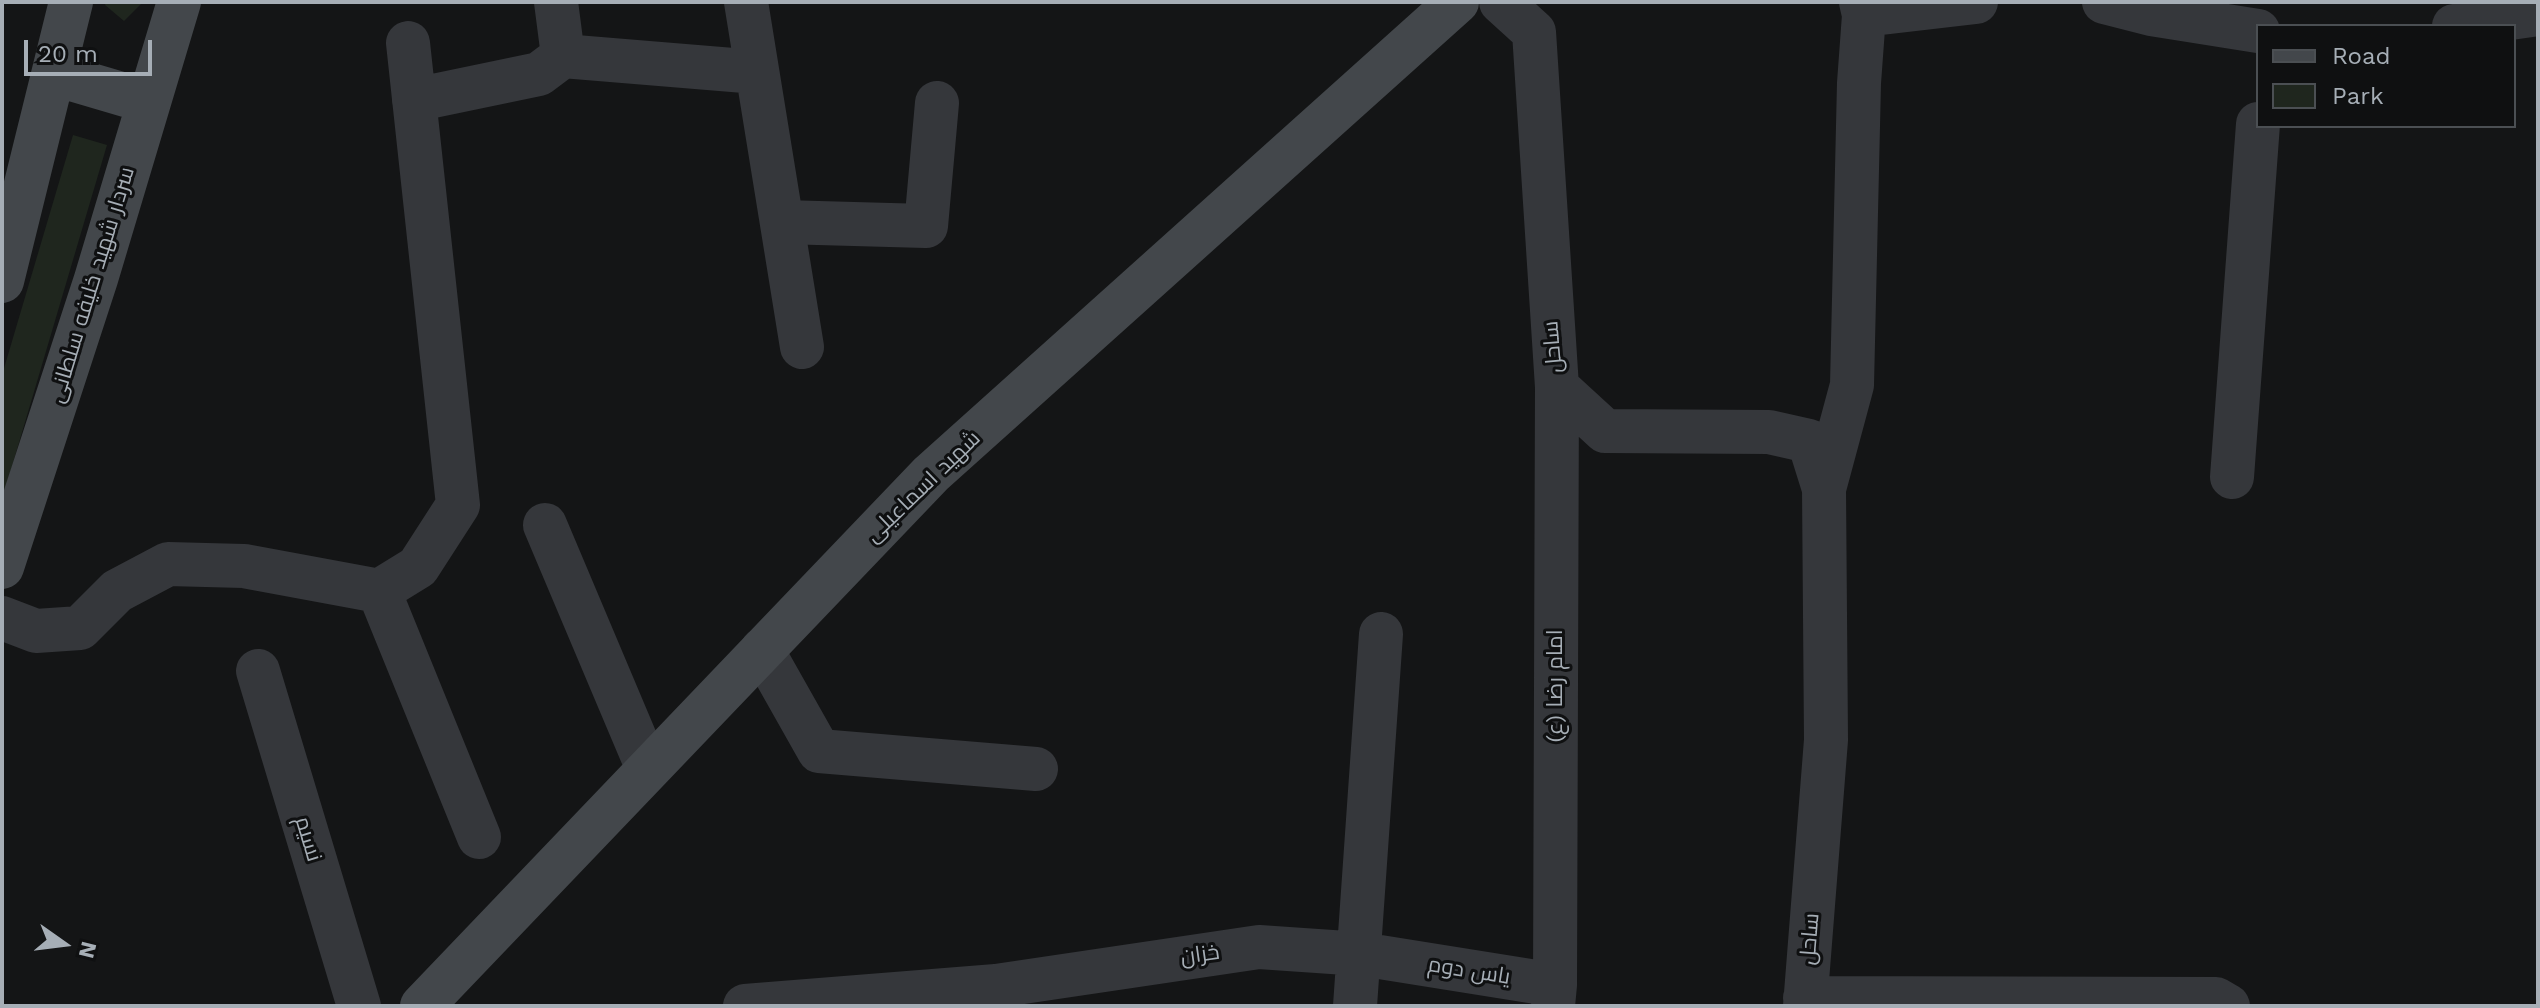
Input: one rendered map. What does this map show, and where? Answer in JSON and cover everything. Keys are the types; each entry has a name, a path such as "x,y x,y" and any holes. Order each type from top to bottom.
{"street":[{"path":"2,281 71,2"},
{"name":"سردار شهید خلیفه سلطانی","path":"2,567 179,2"},
{"path":"556,2 563,56"},
{"path":"746,2 802,347"},
{"name":"شهید اسماعیلی","path":"422,1006 931,474 1457,2"},
{"name":"ساحل","path":"1501,2 1534,32 1557,387 1605,431 1769,432 1809,441 1824,489"},
{"path":"1862,9 1976,2"},
{"path":"2104,2 2151,14 2256,31"},
{"name":"ساحل","path":"1805,1002 1826,740 1824,489 1852,385 1862,9"},
{"path":"2468,24 2538,14"},
{"path":"2,618 36,631 80,628 117,591 168,564 244,566 379,591 418,567 458,505 408,43"},
{"path":"414,100 539,74 563,56 757,72"},
{"path":"54,74 149,102"},
{"path":"782,222 926,226 937,103"},
{"path":"2232,477 2258,128"},
{"name":"امام رضا (ع)","path":"1554,995 1557,387"},
{"path":"545,525 648,769"},
{"path":"379,591 479,837"},
{"path":"1355,1006 1381,634"},
{"path":"762,650 819,751 1036,769"},
{"name":"نسیم","path":"258,671 359,1006"},
{"name":"خزان","path":"745,1006 1039,993 1259,947 1361,954"},
{"name":"یاس دوم","path":"1361,954 1554,995"},
{"path":"1805,1002 2222,1002"}],"green space":[{"path":"106,2 143,2 124,21 105,5"},
{"path":"73,135 107,145 2,500 2,375"}]}
